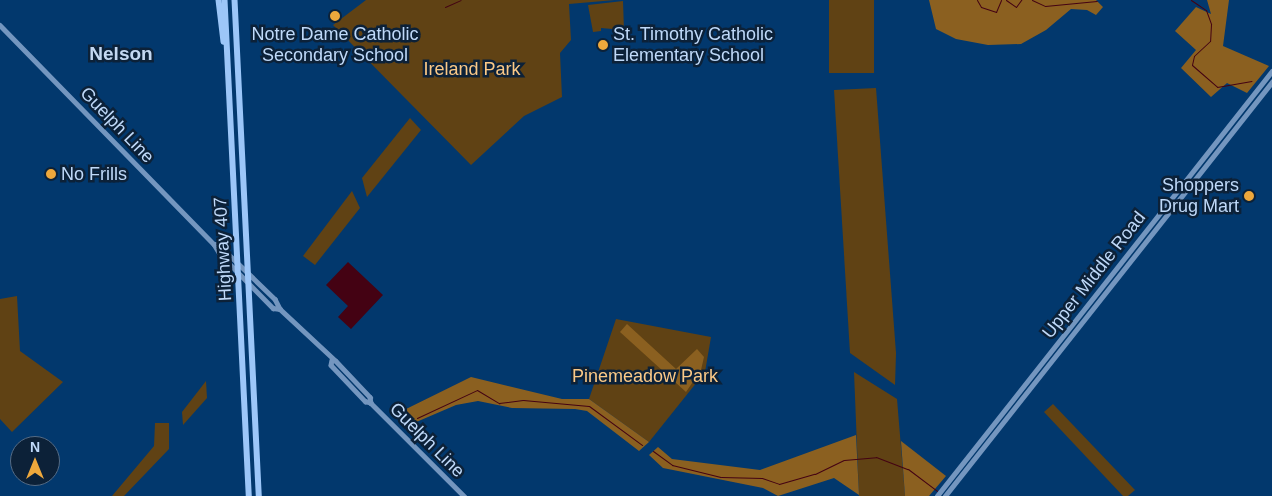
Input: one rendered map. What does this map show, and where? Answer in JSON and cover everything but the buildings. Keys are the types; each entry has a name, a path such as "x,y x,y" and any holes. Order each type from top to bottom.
{"highway":[{"path":"218,0 230,68"},
{"name":"Highway 407","path":"225,0 230,68 249,496"},
{"name":"Highway 407","path":"235,0 259,496"}],"main road":[{"name":"Guelph Line","path":"0,25 214,244 220,254 270,304 280,310 370,397 371,403 464,496"},
{"name":"Upper Middle Road","path":"937,496 1272,71"},
{"name":"Upper Middle Road","path":"945,496 1272,82"},
{"name":"Guelph Line","path":"214,244 225,250 275,299 280,310"}],"green space":[{"name":"Ireland Park","path":"366,0 615,0 569,4 571,40 560,53 562,97 524,116 471,165 333,25"},
{"path":"829,0 874,0 874,73 829,73"},
{"path":"623,1 624,30 601,28 601,31 593,32 588,5"},
{"path":"876,88 896,353 895,385 850,353 834,90"},
{"path":"410,118 421,130 367,197 362,178"},
{"path":"352,191 360,208 315,265 303,256"},
{"path":"17,296 20,351 63,382 12,432 0,419 0,299"},
{"name":"Pinemeadow Park","path":"616,319 711,337 705,372 649,442 589,399"},
{"path":"854,372 897,399 905,496 859,496"},
{"path":"206,381 207,398 183,425 182,412"},
{"path":"1053,404 1135,490 1128,496 1123,496 1044,412"},
{"path":"155,423 169,423 169,449 124,496 112,496 154,446"}],"shaded area":[{"path":"929,0 1096,0 1103,7 1096,15 1087,10 1071,9 1046,30 1021,44 988,45 956,39 936,29"},
{"path":"1207,0 1229,0 1223,46 1269,66 1247,93 1227,83 1211,97 1181,68 1196,50 1175,31 1196,7 1211,14"},
{"path":"348,262 383,295 351,329 338,317 348,306 326,285"},
{"path":"627,324 676,369 697,349 704,357 701,370 686,392 620,332"},
{"path":"471,377 562,399 589,399 649,442 639,451 587,411 575,409 512,408 478,401 456,405 414,423 402,411"},
{"path":"856,435 859,495 834,478 778,496 763,488 663,468 649,455 658,447 672,459 760,470"},
{"path":"901,441 946,476 929,496 905,496"}],"waterway":[{"path":"445,7 461,0"},
{"path":"977,0 981,7 996,12 1001,0"},
{"path":"1006,0 1016,7 1021,0"},
{"path":"1032,0 1045,6 1097,1"},
{"path":"1191,0 1206,10 1211,24 1210,41 1194,56 1192,65 1217,87 1251,81"},
{"path":"417,418 477,390 499,403 523,400 589,406 642,445"},
{"path":"653,451 672,465 721,477 762,478 779,484 815,474 844,460 876,457 908,469 938,492"}],"place":[{"name":"Notre Dame Catholic Secondary School","path":"335,16"},
{"name":"St. Timothy Catholic Elementary School","path":"603,45"},
{"name":"No Frills","path":"51,174"},
{"name":"Shoppers Drug Mart","path":"1249,196"}],"district":[{"name":"Nelson","path":"121,54"}]}
